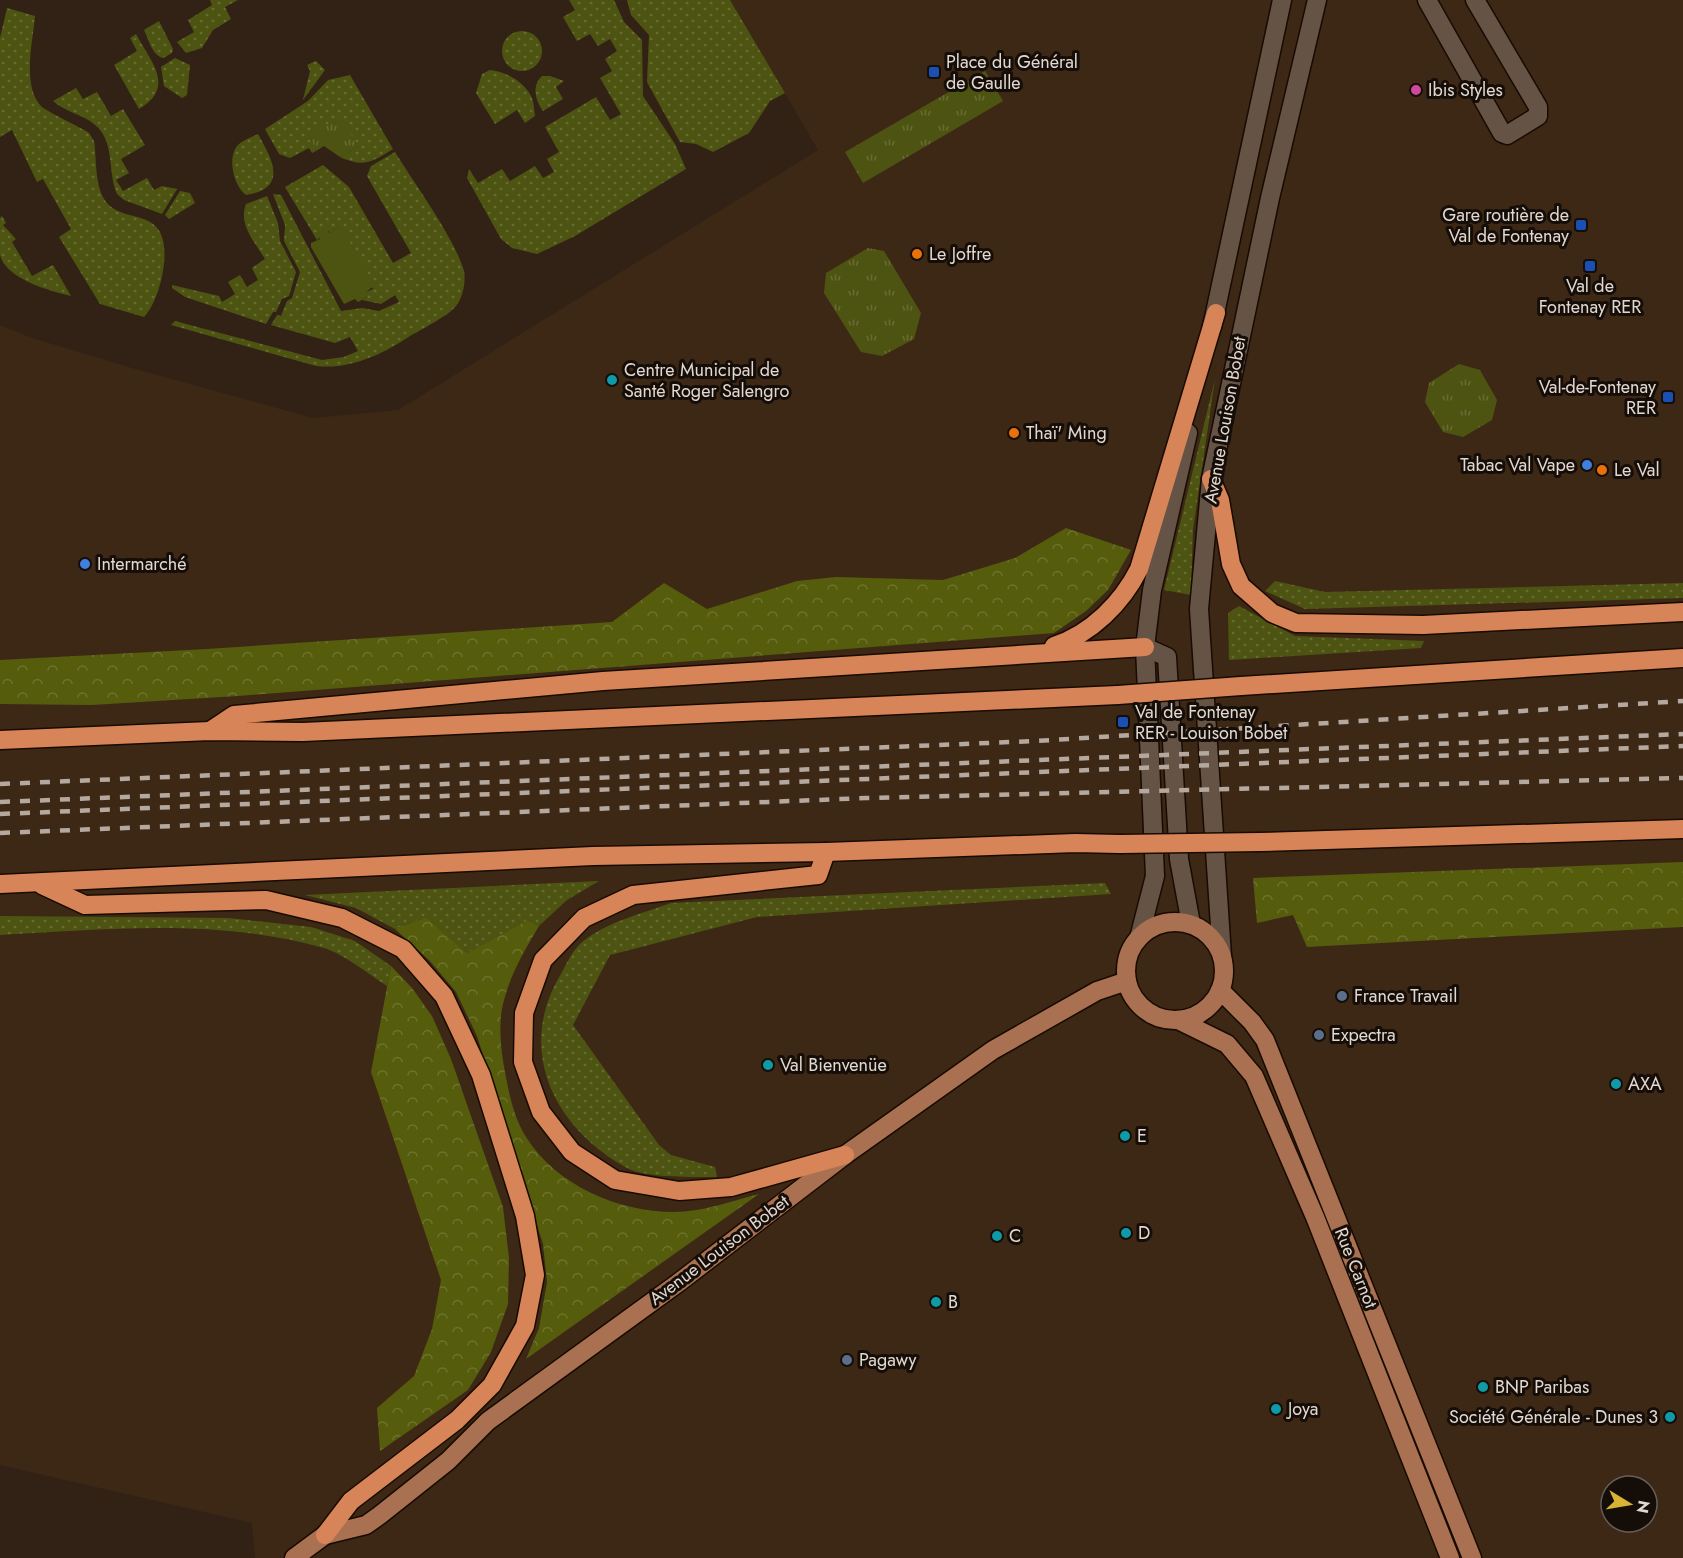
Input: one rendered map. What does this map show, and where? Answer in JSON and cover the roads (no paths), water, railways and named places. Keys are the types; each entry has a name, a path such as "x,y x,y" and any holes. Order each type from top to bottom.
{"highway":[{"path":"1034,652 1069,641 1090,627 1124,595 1135,577 1143,560 1216,313"},
{"path":"1211,479 1220,500 1226,547 1234,573 1253,599 1272,613 1296,622 1423,625 1683,612"},
{"path":"210,731 234,715 603,681 1034,652 1145,647"},
{"path":"0,740 210,731 303,732 1118,695 1683,658"},
{"path":"0,884 593,856 826,852 1075,843 1260,842 1683,829"},
{"path":"826,852 818,875 633,895 584,918 543,960 524,1013 523,1062 541,1112 572,1152 615,1180 679,1191 730,1187 845,1155"},
{"path":"38,883 85,904 266,900 342,918 403,949 444,996 481,1075 525,1216 535,1275 525,1326 492,1385 457,1420 351,1501 325,1535"}],"main road":[{"name":"Avenue Louison Bobet","path":"1139,938 1155,876 1145,647 1152,590 1216,313 1282,0"},
{"name":"Avenue Louison Bobet","path":"1222,956 1200,609 1211,479 1270,198 1317,0"},
{"path":"1426,0 1502,133 1508,135 1538,116 1538,107 1475,0"},
{"path":"1145,647 1167,657 1179,859 1191,924"},
{"path":"1177,921 1191,924 1205,932 1215,943 1222,956 1223,977 1220,990 1203,1011 1178,1020 1151,1014 1131,994 1127,981 1128,958 1139,938 1150,928 1177,921"},
{"name":"Avenue Louison Bobet","path":"325,1535 366,1525 380,1515 448,1461 488,1421 678,1283 845,1155 993,1050 1097,991 1127,981"},
{"name":"Rue Carnot","path":"1220,990 1252,1022 1265,1040 1472,1558"},
{"name":"Rue Carnot","path":"1178,1020 1227,1044 1254,1076 1315,1217 1450,1558"},
{"path":"294,1558 325,1535"}],"railway":[{"path":"0,784 1035,741 1683,701"},
{"path":"0,802 1683,734"},
{"path":"0,814 1683,746"},
{"path":"0,833 866,798 1683,778"}],"place":[{"name":"Place du Général de Gaulle","path":"934,72"},
{"name":"Ibis Styles","path":"1416,90"},
{"name":"Gare routière de Val de Fontenay","path":"1581,225"},
{"name":"Le Joffre","path":"917,254"},
{"name":"Val de Fontenay RER","path":"1590,266"},
{"name":"Centre Municipal de Santé Roger Salengro","path":"612,380"},
{"name":"Val-de-Fontenay RER","path":"1668,397"},
{"name":"Thaï' Ming","path":"1014,433"},
{"name":"Tabac Val Vape","path":"1587,465"},
{"name":"Le Val","path":"1602,470"},
{"name":"Intermarché","path":"85,564"},
{"name":"Val de Fontenay RER - Louison Bobet","path":"1123,722"},
{"name":"France Travail","path":"1342,996"},
{"name":"Expectra","path":"1319,1035"},
{"name":"Val Bienvenüe","path":"768,1065"},
{"name":"AXA","path":"1616,1084"},
{"name":"E","path":"1125,1136"},
{"name":"D","path":"1126,1233"},
{"name":"C","path":"997,1236"},
{"name":"B","path":"936,1302"},
{"name":"Pagawy","path":"847,1360"},
{"name":"BNP Paribas","path":"1483,1387"},
{"name":"Joya","path":"1276,1409"},
{"name":"Société Générale - Dunes 3","path":"1670,1417"}]}
